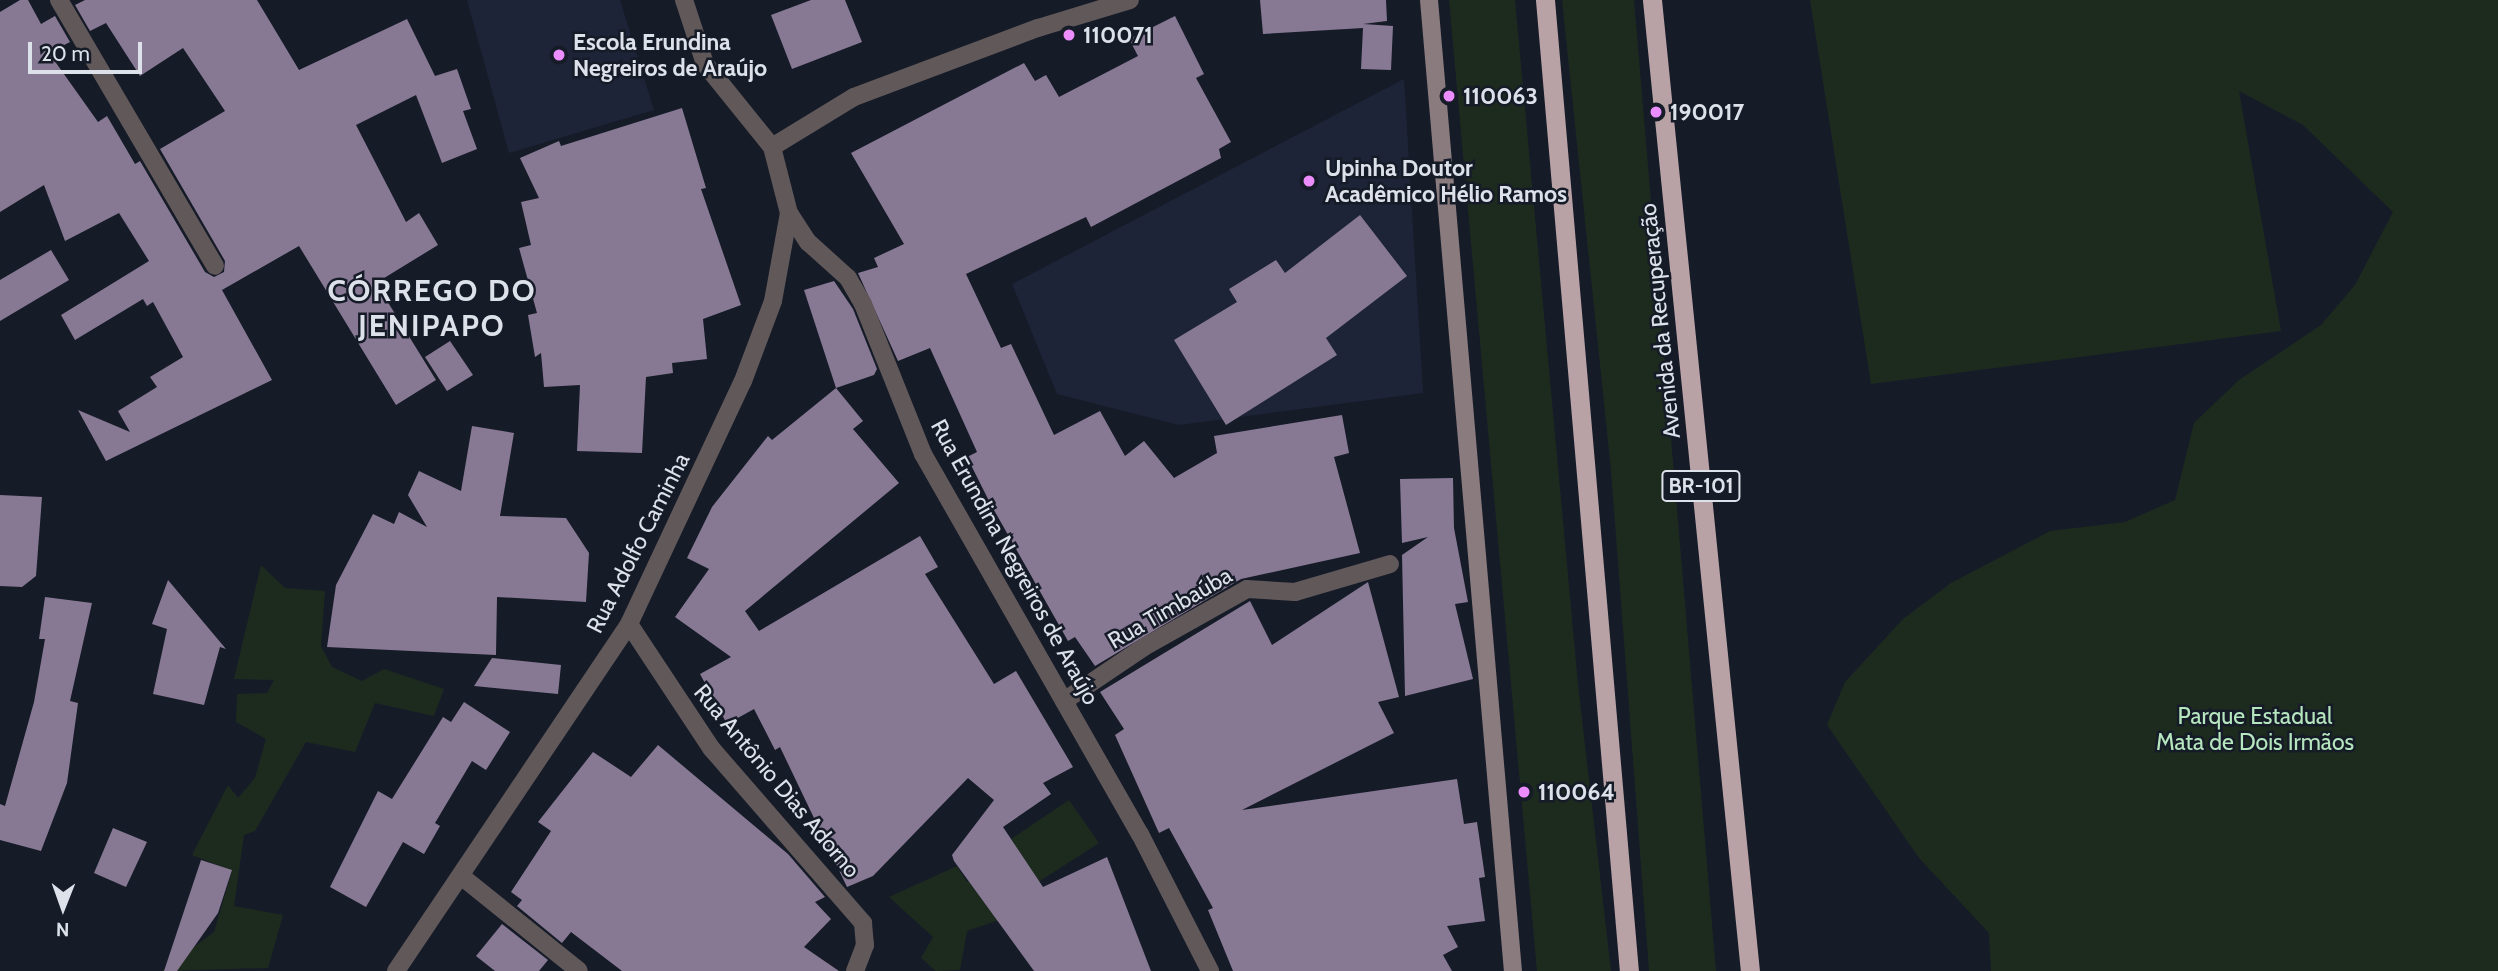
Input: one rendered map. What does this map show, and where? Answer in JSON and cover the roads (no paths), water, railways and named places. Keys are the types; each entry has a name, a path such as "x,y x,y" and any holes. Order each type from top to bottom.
{"highway":[{"path":"1545,0 1629,971"},
{"name":"Avenida da Recuperação","path":"1652,0 1750,971"}],"main road":[{"path":"1429,0 1513,971"}],"street":[{"path":"59,0 215,266"},
{"name":"Rua Erundina Negreiros de Araújo","path":"684,0 705,64 772,147 789,213 808,242 848,278 863,304 922,454 1064,701 1210,971"},
{"path":"772,147 854,97 1038,28 1130,0"},
{"name":"Rua Adolfo Caminha","path":"396,971 629,624 743,381 773,301 789,213"},
{"name":"Rua Timbaúba","path":"1064,701 1144,647 1247,589 1295,592 1390,564"},
{"name":"Rua Antônio Dias Adorno","path":"629,624 711,747 863,923 866,945 855,971"},
{"path":"461,876 579,971"}],"place":[{"name":"110071","path":"1069,35"},
{"name":"Escola Erundina Negreiros de Araújo","path":"559,55"},
{"name":"110063","path":"1449,96"},
{"name":"190017","path":"1656,112"},
{"name":"Upinha Doutor Acadêmico Hélio Ramos","path":"1309,181"},
{"name":"110064","path":"1524,792"}],"district":[{"name":"CÓRREGO DO JENIPAPO","path":"432,308"}],"park label":[{"name":"Parque Estadual Mata de Dois Irmãos","path":"2255,729"}]}
